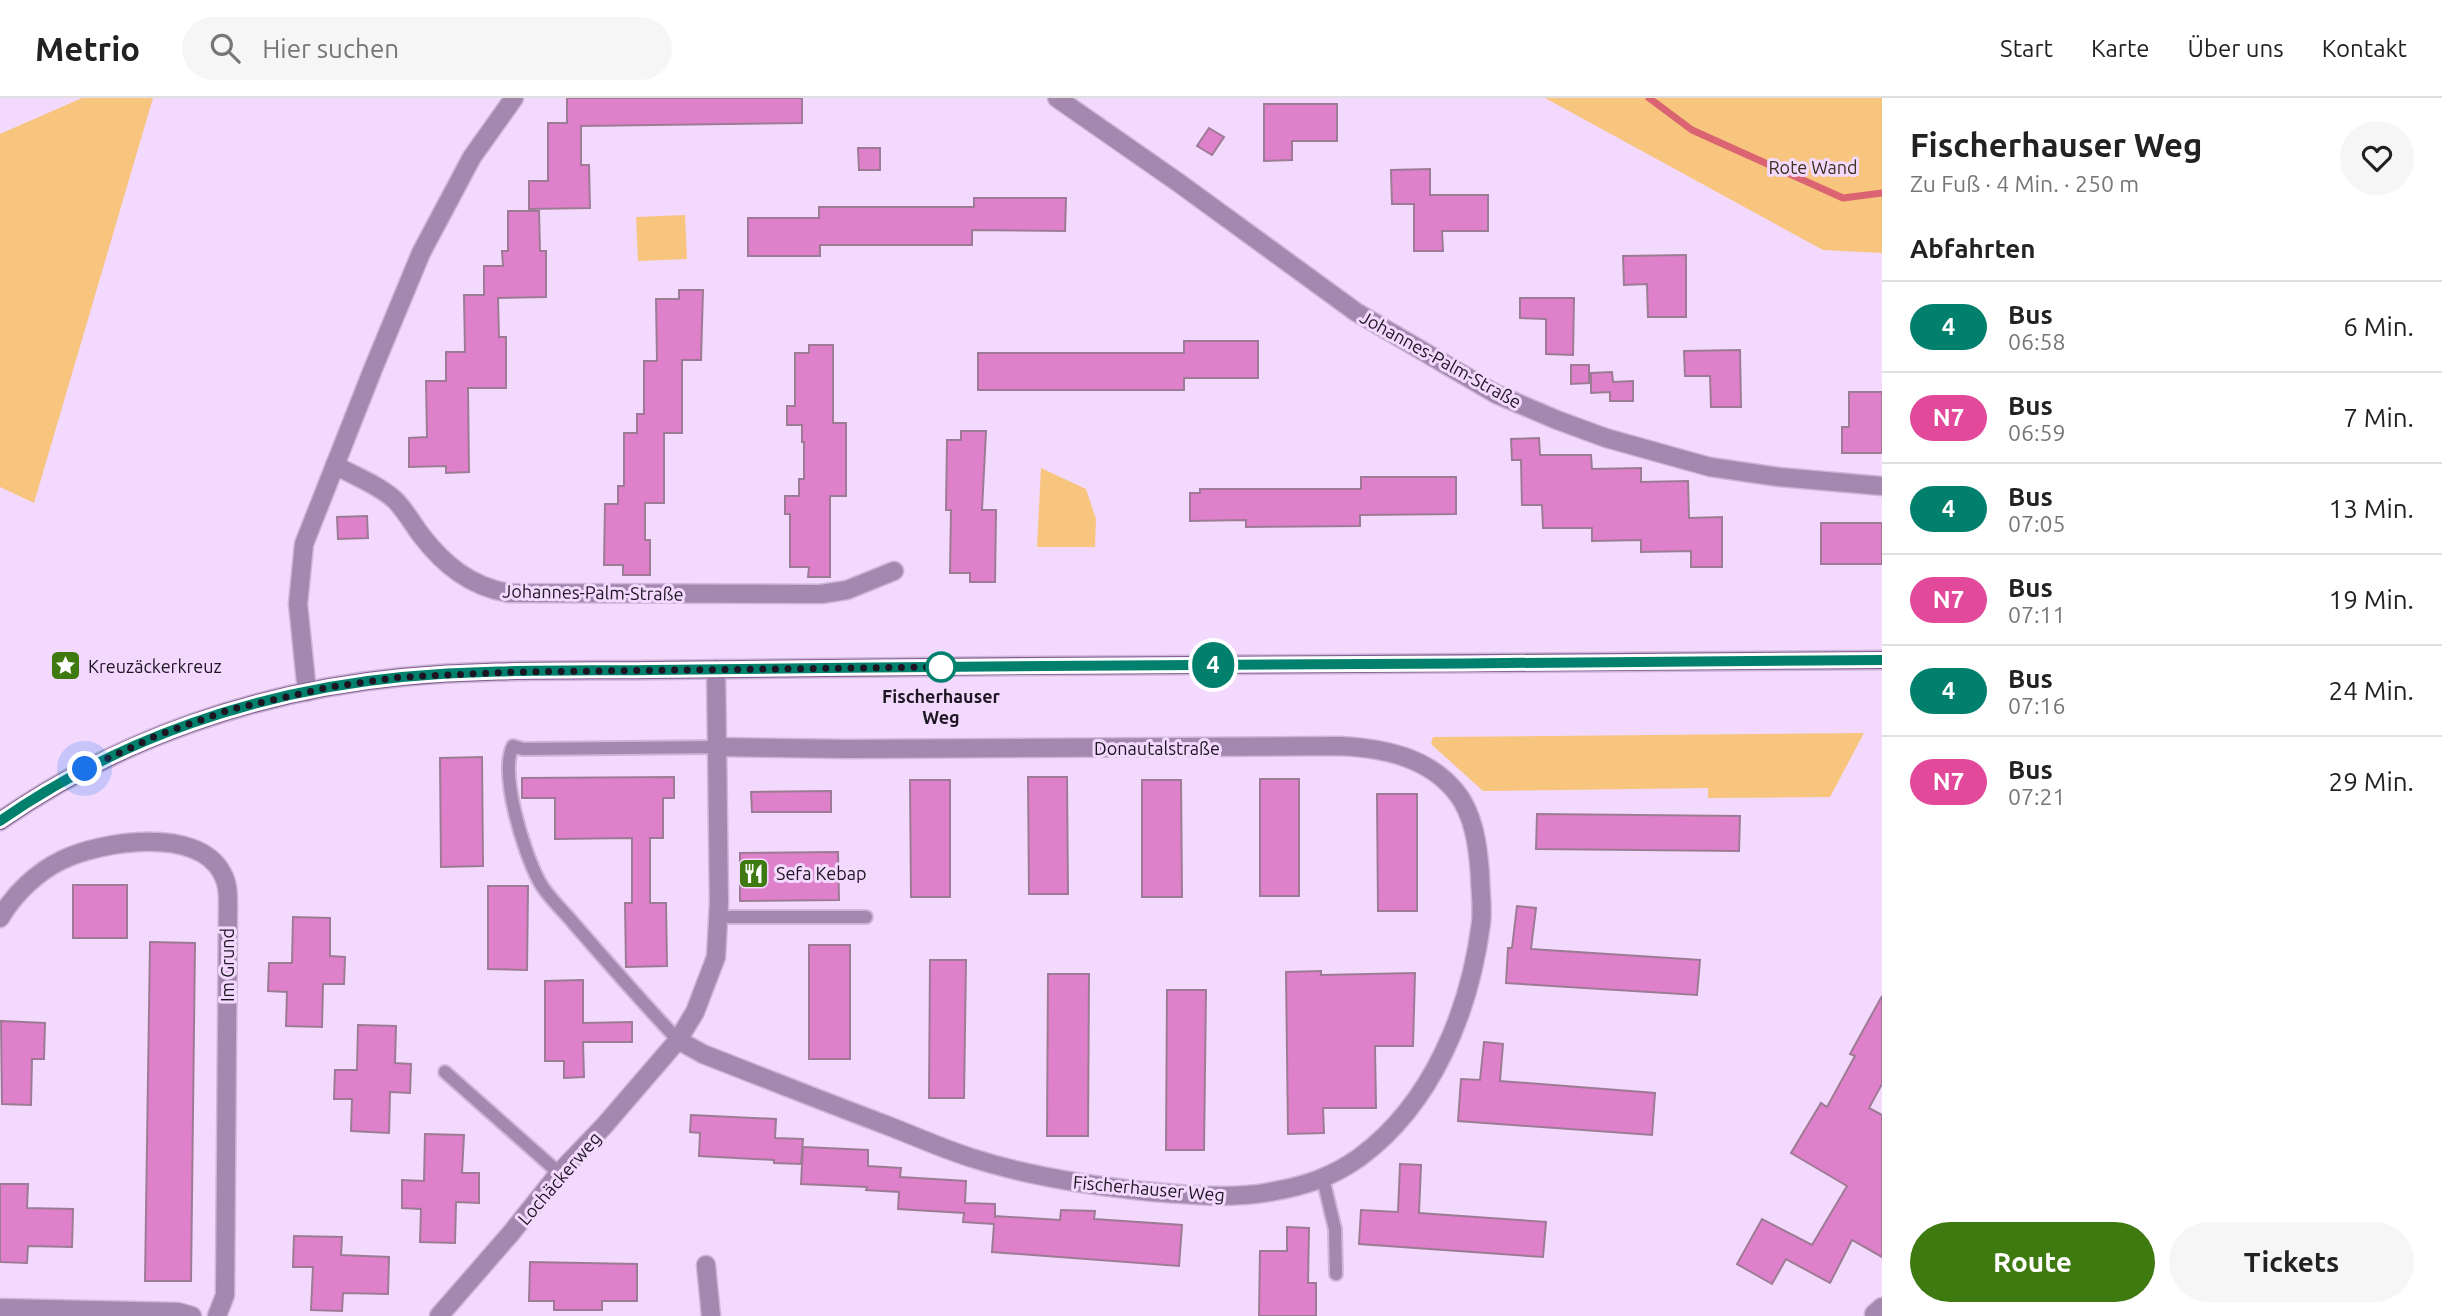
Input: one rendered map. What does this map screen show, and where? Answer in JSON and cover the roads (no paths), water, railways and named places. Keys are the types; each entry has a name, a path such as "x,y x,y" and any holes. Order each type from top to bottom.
{"main road":[{"path":"0,821 85,769 158,735 232,709 307,692 379,680 443,674 716,669 1882,660"}],"street":[{"path":"307,692 298,604 304,544 421,253 472,157 514,98"},
{"name":"Johannes-Palm-Straße","path":"1057,98 1356,312 1496,394 1606,438 1710,467 1779,477 1882,486"},
{"name":"Johannes-Palm-Straße","path":"335,465 390,496 403,509 432,549 462,576 479,585 508,593 821,594 846,590 894,572"},
{"path":"678,1041 695,1012 716,957 719,917 716,669"},
{"name":"Donautalstraße","path":"717,747 876,749 1340,746 1382,750 1401,755 1426,767 1445,780 1462,800 1477,845 1482,916"},
{"name":"Im Grund","path":"0,918 13,899 46,870 70,856 102,845 133,842 180,846 211,859 221,872 227,887 228,905 225,1295 217,1316"},
{"name":"Fischerhauser Weg","path":"678,1041 703,1054 973,1159 1099,1187 1209,1196 1267,1193 1323,1179 1362,1156 1416,1100 1441,1061 1459,1019 1470,981 1482,916"},
{"name":"Lochäckerweg","path":"439,1316 559,1173 678,1041"},
{"path":"706,1265 711,1316"},
{"path":"0,1308 178,1312 191,1316"}],"lane":[{"name":"Fischerhauser Weg","path":"678,1041 631,991 539,881 516,817 509,758 513,746 523,749 717,747"},
{"path":"719,917 866,916"},
{"path":"445,1072 559,1173"},
{"path":"1323,1179 1335,1229 1336,1274"}],"waterway":[{"path":"1649,98 1692,130 1843,198 1882,193"}],"place":[{"name":"Kreuzäckerkreuz","path":"65,666"},
{"name":"Fischerhauser Weg","path":"941,667"},
{"name":"Sefa Kebap","path":"753,873"}],"park label":[{"name":"Rote Wand","path":"1813,167"}]}
